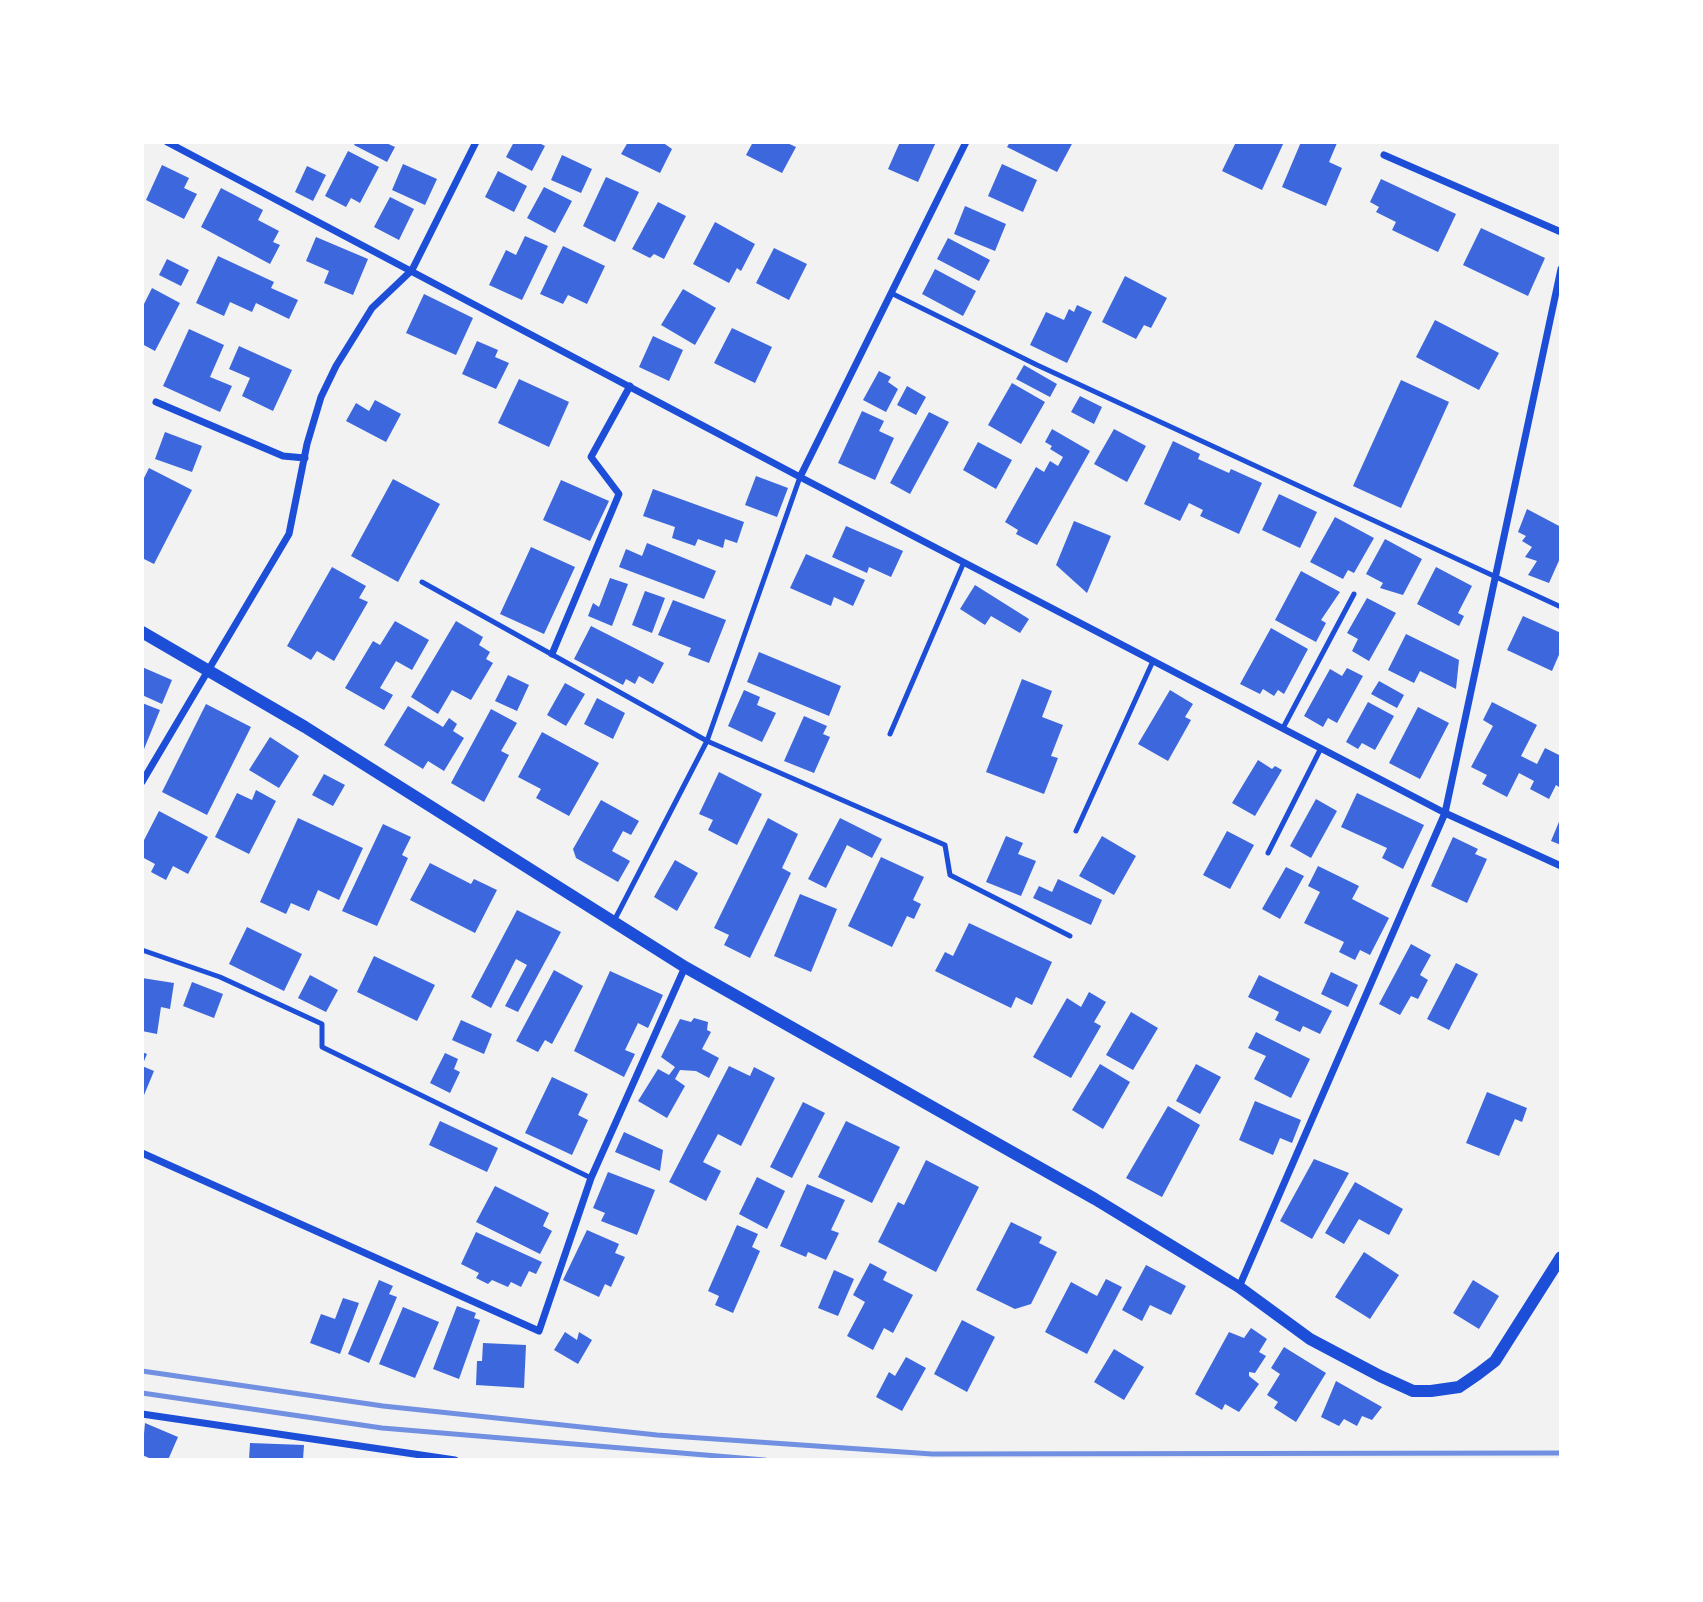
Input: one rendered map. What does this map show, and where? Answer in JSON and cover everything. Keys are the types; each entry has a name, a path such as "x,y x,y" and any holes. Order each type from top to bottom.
{"street":[{"path":"167,142 800,477 1445,813 1561,866"},
{"path":"142,782 289,534 304,458 321,397 336,366 372,308 412,270 476,142"},
{"path":"800,477 966,142"},
{"path":"1384,155 1561,232"},
{"path":"1239,1287 1445,813 1561,269"},
{"path":"552,654 619,494 591,457 630,386"},
{"path":"156,402 283,456 304,458"},
{"path":"142,632 305,727 685,967 1095,1199 1239,1287 1310,1339 1413,1391 1459,1387 1495,1360 1561,1257"},
{"path":"142,1153 538,1331 591,1178 685,967"},
{"path":"142,1414 455,1460"}],"lane":[{"path":"891,293 1037,365 1561,607"},
{"path":"614,921 707,741 800,477"},
{"path":"890,734 964,562"},
{"path":"422,582 707,741 945,845 950,875 1070,936"},
{"path":"1283,728 1354,594"},
{"path":"1076,831 1153,661"},
{"path":"1268,853 1321,748"},
{"path":"142,950 220,977 323,1024 322,1047 591,1178"}],"building":[{"path":"356,142 384,142 395,147 387,162 354,145"},
{"path":"514,142 537,142 545,146 532,171 506,157"},
{"path":"628,142 662,142 672,149 660,173 621,154"},
{"path":"753,142 785,142 796,147 782,173 746,155"},
{"path":"900,142 936,142 918,182 888,169"},
{"path":"1010,142 1073,142 1057,172 1007,147"},
{"path":"1236,142 1284,142 1262,190 1222,171"},
{"path":"1301,142 1337,143 1329,162 1342,168 1326,206 1282,187"},
{"path":"348,151 379,167 360,203 351,198 346,207 325,196"},
{"path":"562,155 592,169 581,193 551,180"},
{"path":"403,164 437,179 425,205 392,190"},
{"path":"1002,164 1037,180 1023,212 988,196"},
{"path":"162,165 189,178 184,188 197,194 184,219 146,200"},
{"path":"307,166 326,175 313,201 295,192"},
{"path":"498,171 527,186 514,212 485,197"},
{"path":"606,177 639,192 615,242 583,226"},
{"path":"1381,179 1456,214 1438,252 1392,230 1396,222 1376,212 1379,207 1370,202"},
{"path":"544,187 572,201 555,233 527,218"},
{"path":"221,188 263,210 258,220 279,231 273,242 280,245 270,264 201,227"},
{"path":"390,197 414,209 399,240 374,227"},
{"path":"658,202 686,216 664,259 654,254 650,258 632,249"},
{"path":"965,206 1006,224 995,251 954,234"},
{"path":"715,222 755,244 741,271 737,268 729,283 693,264"},
{"path":"1481,228 1545,258 1528,296 1463,265"},
{"path":"525,236 548,246 522,300 489,285 506,250 516,255"},
{"path":"316,237 368,259 353,295 324,283 329,271 306,261"},
{"path":"948,238 990,260 979,281 937,259"},
{"path":"563,246 605,266 587,304 568,295 563,304 540,294"},
{"path":"774,248 807,264 789,300 756,283"},
{"path":"218,256 274,282 271,288 298,300 289,319 256,303 252,312 230,302 224,316 196,303"},
{"path":"167,259 189,270 181,286 159,275"},
{"path":"935,269 976,291 963,316 922,294"},
{"path":"1125,276 1167,298 1151,328 1144,325 1136,339 1102,322"},
{"path":"152,288 180,303 155,351 142,344 142,308"},
{"path":"683,289 716,308 695,345 661,325"},
{"path":"424,294 473,318 456,355 406,333"},
{"path":"1077,305 1092,312 1067,363 1030,345 1046,312 1064,320 1069,309 1074,312"},
{"path":"1435,320 1499,353 1479,390 1416,357"},
{"path":"732,328 772,347 755,383 714,363"},
{"path":"189,329 224,345 210,377 232,386 220,412 163,386"},
{"path":"653,336 683,350 669,381 639,367"},
{"path":"477,341 498,350 495,357 509,363 496,389 462,374"},
{"path":"239,346 292,370 273,411 242,396 250,378 229,369"},
{"path":"1024,365 1057,384 1050,397 1016,379"},
{"path":"879,371 891,377 888,382 898,389 886,412 863,400"},
{"path":"519,379 569,402 549,447 498,423"},
{"path":"1401,380 1449,402 1401,508 1353,486"},
{"path":"1012,383 1045,402 1021,444 988,425"},
{"path":"907,386 926,397 916,415 897,405"},
{"path":"1080,396 1102,407 1094,424 1071,412"},
{"path":"375,400 401,414 386,442 346,421 356,403 369,411"},
{"path":"862,411 884,421 879,431 894,438 875,480 838,463"},
{"path":"929,412 949,422 910,494 890,483"},
{"path":"1052,429 1090,451 1037,545 1016,534 1018,530 1005,522 1036,467 1044,472 1050,461 1058,466 1063,457 1050,449 1052,446 1045,442"},
{"path":"1114,429 1146,446 1127,482 1094,464"},
{"path":"165,432 202,446 192,472 155,459"},
{"path":"1173,441 1200,454 1198,459 1229,473 1231,469 1262,483 1239,534 1200,516 1203,510 1189,503 1180,521 1144,504"},
{"path":"978,442 1012,460 996,489 963,470"},
{"path":"149,468 192,490 154,564 142,558 142,482"},
{"path":"756,476 788,488 777,517 745,505"},
{"path":"393,479 440,504 398,582 351,556"},
{"path":"561,480 609,501 590,541 543,520"},
{"path":"653,489 744,522 737,543 725,539 723,548 698,539 695,546 672,538 675,527 643,516"},
{"path":"1279,494 1317,512 1300,548 1262,530"},
{"path":"1527,509 1561,527 1561,556 1549,583 1528,575 1537,561 1525,557 1532,547 1522,541 1526,536 1518,532"},
{"path":"1335,517 1374,538 1354,573 1348,570 1343,579 1310,562"},
{"path":"1074,521 1111,536 1087,593 1056,565"},
{"path":"846,526 903,551 891,577 869,567 867,573 832,557"},
{"path":"1385,539 1422,559 1403,595 1380,588 1383,583 1366,574"},
{"path":"647,543 716,571 704,599 619,567 626,549 642,556"},
{"path":"531,547 575,567 544,634 500,614"},
{"path":"806,554 865,580 853,606 834,597 831,606 790,588"},
{"path":"332,567 366,586 359,598 368,602 334,661 317,651 311,660 287,646"},
{"path":"1436,567 1472,586 1458,613 1464,616 1459,626 1417,604"},
{"path":"1301,571 1340,592 1321,620 1326,623 1316,642 1275,620"},
{"path":"610,578 628,584 612,626 588,616 593,603 599,607"},
{"path":"975,585 1029,619 1020,633 991,616 985,625 960,609"},
{"path":"645,591 665,598 652,633 632,625"},
{"path":"1367,598 1396,613 1369,661 1352,651 1358,639 1347,633"},
{"path":"673,600 726,620 709,663 688,655 691,648 658,635"},
{"path":"1523,616 1561,633 1561,650 1552,671 1507,650"},
{"path":"395,621 429,640 412,670 396,661 380,688 393,695 384,710 345,688 373,641 380,645"},
{"path":"456,621 483,637 479,645 490,652 486,659 493,663 471,700 452,690 438,714 411,697"},
{"path":"591,626 664,663 653,684 639,676 635,684 626,679 623,685 574,659"},
{"path":"1271,628 1308,649 1284,694 1278,690 1274,696 1263,689 1260,694 1240,684"},
{"path":"1406,634 1459,660 1456,689 1420,671 1414,683 1388,670"},
{"path":"759,652 841,686 829,716 747,682"},
{"path":"142,667 172,680 162,704 142,695"},
{"path":"1347,668 1363,676 1337,723 1328,718 1323,727 1304,716 1330,669 1342,676"},
{"path":"508,675 529,685 517,711 495,701"},
{"path":"1022,679 1052,691 1042,717 1063,725 1051,756 1058,758 1044,794 986,772"},
{"path":"1379,681 1404,695 1397,708 1371,694"},
{"path":"565,683 585,694 566,726 547,715"},
{"path":"744,690 760,697 757,705 776,713 762,742 728,726"},
{"path":"1170,690 1193,704 1185,717 1191,720 1168,761 1138,744"},
{"path":"597,698 625,713 613,739 584,724"},
{"path":"1368,702 1394,716 1375,750 1362,743 1358,749 1346,742"},
{"path":"1492,702 1537,725 1521,756 1537,764 1545,748 1561,756 1561,783 1559,787 1556,785 1549,799 1530,789 1534,781 1519,773 1507,797 1482,784 1487,775 1471,767 1493,726 1483,720"},
{"path":"142,703 160,710 142,754"},
{"path":"206,704 251,727 207,815 162,792"},
{"path":"408,706 443,727 449,718 457,724 453,731 464,738 444,771 428,761 423,769 384,745"},
{"path":"1418,707 1449,723 1420,779 1389,763"},
{"path":"491,709 517,723 501,751 509,755 484,802 451,783"},
{"path":"804,716 827,726 823,734 830,737 814,773 784,761"},
{"path":"542,732 599,763 569,816 536,798 541,789 518,777"},
{"path":"270,737 299,756 279,788 249,770"},
{"path":"1258,760 1272,769 1275,766 1282,770 1255,816 1232,803"},
{"path":"719,772 762,794 737,845 708,830 713,820 699,814"},
{"path":"324,774 345,785 333,806 312,795"},
{"path":"256,790 276,801 249,854 215,837 237,793 252,800"},
{"path":"1357,793 1424,825 1403,869 1382,858 1387,848 1341,827"},
{"path":"1316,799 1337,811 1311,858 1290,846"},
{"path":"601,800 639,821 631,835 623,831 612,851 630,861 618,882 576,858 573,849"},
{"path":"159,811 208,837 188,874 173,866 166,880 151,872 155,864 142,857 142,844"},
{"path":"1561,817 1561,845 1551,841"},
{"path":"298,818 363,848 339,900 318,890 309,911 291,903 286,914 260,902"},
{"path":"768,818 798,834 782,868 791,873 750,958 724,945 729,935 714,928"},
{"path":"840,818 882,839 872,858 847,845 826,888 808,879"},
{"path":"383,824 411,837 402,855 408,858 377,926 342,911"},
{"path":"1227,831 1254,845 1230,889 1203,875"},
{"path":"1006,836 1023,843 1018,854 1036,861 1021,896 986,882"},
{"path":"1102,836 1136,856 1114,895 1079,876"},
{"path":"1453,837 1478,849 1475,854 1487,859 1467,903 1431,886"},
{"path":"881,857 924,877 913,900 921,904 914,919 907,916 892,947 848,926"},
{"path":"675,860 698,873 677,911 654,897"},
{"path":"430,863 471,884 474,879 497,890 475,933 410,900"},
{"path":"1318,866 1359,886 1352,899 1389,918 1370,955 1360,950 1355,960 1339,952 1344,942 1304,923 1320,892 1308,886"},
{"path":"1286,867 1304,876 1280,919 1262,909"},
{"path":"1058,879 1102,900 1091,925 1033,898 1039,886 1052,892"},
{"path":"800,894 837,909 811,972 774,956"},
{"path":"517,910 561,932 518,1012 505,1006 527,965 516,959 491,1008 471,997"},
{"path":"969,923 1052,962 1032,1005 1016,997 1011,1008 935,971 945,952 953,956"},
{"path":"247,927 302,954 284,991 229,964"},
{"path":"1411,944 1431,955 1420,975 1428,980 1418,999 1411,996 1400,1015 1379,1004"},
{"path":"374,956 435,985 417,1021 357,992"},
{"path":"1456,963 1478,974 1449,1030 1427,1019"},
{"path":"554,970 583,986 552,1044 545,1040 538,1052 516,1041"},
{"path":"610,971 663,995 648,1028 638,1023 625,1050 635,1054 624,1077 574,1051"},
{"path":"1331,972 1358,985 1348,1007 1321,994"},
{"path":"310,975 338,990 326,1012 298,998"},
{"path":"1259,975 1332,1011 1320,1034 1303,1026 1300,1032 1275,1020 1279,1012 1248,997"},
{"path":"142,978 174,983 170,1009 161,1007 157,1034 142,1031"},
{"path":"192,982 223,994 214,1018 183,1006"},
{"path":"1089,992 1106,1002 1094,1022 1101,1026 1071,1078 1033,1057 1067,998 1081,1007"},
{"path":"1131,1012 1158,1028 1133,1070 1106,1055"},
{"path":"694,1018 708,1022 707,1030 711,1032 702,1049 719,1058 709,1078 696,1071 680,1070 675,1079 685,1086 667,1118 638,1101 658,1069 669,1075 675,1067 661,1057 680,1019 691,1022"},
{"path":"461,1020 492,1034 484,1054 452,1040"},
{"path":"1256,1032 1310,1059 1291,1098 1254,1079 1266,1056 1248,1048"},
{"path":"142,1052 147,1054 142,1066"},
{"path":"445,1053 458,1059 454,1069 460,1072 450,1093 430,1083"},
{"path":"1100,1064 1130,1082 1103,1129 1072,1110"},
{"path":"1196,1064 1221,1077 1200,1114 1176,1101"},
{"path":"142,1066 154,1071 142,1100"},
{"path":"729,1066 750,1076 754,1067 775,1078 741,1146 718,1134 703,1162 721,1171 706,1201 669,1182"},
{"path":"552,1077 588,1094 578,1115 588,1120 572,1155 525,1133"},
{"path":"1487,1092 1527,1108 1522,1122 1515,1119 1499,1156 1466,1143"},
{"path":"1255,1101 1301,1120 1292,1143 1280,1138 1273,1155 1239,1140"},
{"path":"803,1102 825,1113 792,1178 770,1167"},
{"path":"1168,1106 1200,1125 1162,1197 1126,1178"},
{"path":"440,1121 498,1148 487,1172 429,1145"},
{"path":"846,1121 900,1147 872,1203 818,1177"},
{"path":"624,1132 663,1150 660,1171 615,1152"},
{"path":"1314,1159 1349,1173 1312,1239 1280,1221"},
{"path":"926,1160 979,1187 936,1272 878,1242 898,1202 904,1205"},
{"path":"608,1172 655,1190 637,1235 601,1221 605,1213 593,1208"},
{"path":"757,1177 785,1191 767,1229 739,1214"},
{"path":"1355,1182 1403,1209 1389,1235 1359,1219 1344,1244 1325,1233"},
{"path":"807,1184 845,1200 831,1230 839,1233 826,1260 808,1252 806,1257 780,1246"},
{"path":"495,1186 549,1213 543,1226 552,1231 540,1254 476,1222"},
{"path":"1011,1222 1042,1237 1039,1243 1057,1252 1031,1304 1015,1309 976,1290"},
{"path":"737,1225 758,1234 752,1247 760,1251 733,1313 715,1305 719,1296 708,1291"},
{"path":"587,1230 619,1244 615,1253 625,1257 611,1287 605,1284 599,1297 563,1280"},
{"path":"476,1232 542,1262 536,1274 529,1271 521,1287 511,1282 508,1287 492,1280 488,1284 476,1278 479,1273 461,1264"},
{"path":"1364,1252 1399,1275 1370,1319 1335,1297"},
{"path":"870,1263 887,1272 883,1280 913,1295 893,1333 884,1328 873,1350 847,1336 865,1302 853,1295"},
{"path":"1146,1265 1186,1286 1171,1315 1150,1305 1142,1321 1122,1310"},
{"path":"834,1270 854,1279 838,1316 818,1308"},
{"path":"1106,1279 1122,1287 1087,1354 1045,1332 1071,1282 1097,1296"},
{"path":"379,1280 393,1286 389,1294 397,1297 369,1363 348,1354"},
{"path":"1473,1280 1499,1296 1479,1329 1453,1313"},
{"path":"343,1298 359,1303 340,1354 310,1343 321,1314 335,1319"},
{"path":"457,1306 476,1313 474,1318 480,1320 459,1379 433,1369"},
{"path":"403,1307 439,1322 415,1378 379,1364"},
{"path":"962,1320 995,1337 967,1392 934,1374"},
{"path":"1251,1328 1267,1339 1259,1352 1266,1356 1255,1373 1249,1372 1249,1376 1259,1384 1239,1412 1225,1404 1222,1410 1195,1394 1229,1332 1244,1338"},
{"path":"565,1332 577,1340 579,1332 592,1340 578,1364 554,1350"},
{"path":"483,1343 526,1345 524,1388 476,1385 477,1361 482,1361"},
{"path":"1284,1347 1326,1373 1296,1422 1274,1408 1278,1402 1267,1395 1280,1374 1271,1368"},
{"path":"1114,1349 1144,1367 1124,1400 1094,1382"},
{"path":"906,1357 926,1368 902,1411 876,1397 889,1372 895,1376"},
{"path":"1336,1381 1382,1407 1372,1420 1362,1416 1357,1426 1344,1419 1339,1426 1321,1417"},
{"path":"145,1423 178,1437 168,1460 154,1460 142,1455"},
{"path":"250,1443 304,1445 303,1460 249,1460"}],"railway":[{"path":"142,1371 383,1406 657,1435 932,1454 1561,1453"},
{"path":"142,1393 382,1428 765,1460"}]}
